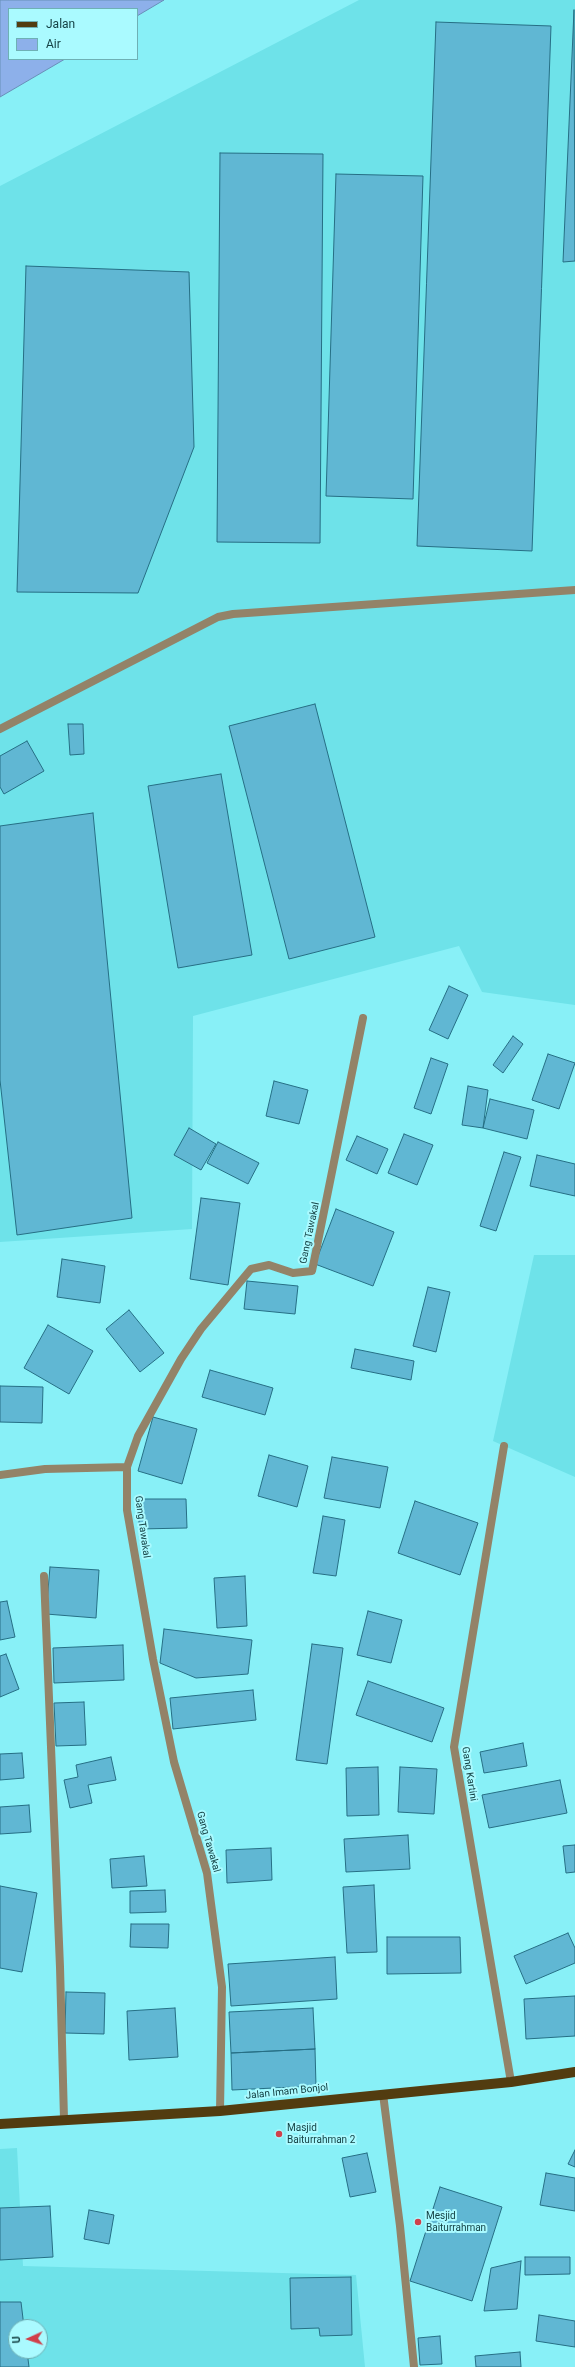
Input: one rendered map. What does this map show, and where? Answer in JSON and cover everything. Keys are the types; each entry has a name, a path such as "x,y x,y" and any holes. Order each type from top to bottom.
{"main road":[{"name":"Jalan Imam Bonjol","path":"0,2124 220,2111 511,2082 575,2072"}],"street":[{"path":"0,729 218,617 233,614 575,590"},
{"name":"Gang Tawakal","path":"220,2111 222,1987 207,1873 174,1762 153,1659 127,1510 127,1467 138,1436 181,1358 201,1329 251,1270 269,1265 293,1273 312,1271 362,1018"},
{"name":"Gang Kartini","path":"504,1446 454,1747 511,2082"},
{"path":"0,1475 45,1469 127,1467"},
{"path":"44,1576 60,1967 64,2120"},
{"path":"383,2094 400,2226 414,2367"}],"shaded area":[{"path":"359,0 575,0 575,1005 482,992 459,946 193,1016 192,1229 0,1242 0,186"},
{"path":"534,1255 575,1255 575,1477 493,1441"},
{"path":"17,2148 23,2266 356,2275 365,2367 0,2367 0,2149"}],"water":[{"path":"0,0 164,0 138,15 138,8 8,8 8,60 63,60 0,97"}],"building":[{"path":"574,10 575,261 563,262"},
{"path":"436,22 551,26 532,551 417,546"},
{"path":"220,153 323,154 320,543 217,542"},
{"path":"336,174 423,176 413,499 326,496"},
{"path":"26,266 189,272 194,447 138,593 17,592"},
{"path":"315,704 375,937 289,959 229,726"},
{"path":"68,724 83,724 84,754 70,755"},
{"path":"27,741 44,771 4,794 0,787 0,756"},
{"path":"221,774 252,955 178,968 148,786"},
{"path":"93,813 132,1218 17,1235 0,1080 0,826"},
{"path":"449,986 468,995 448,1039 429,1030"},
{"path":"513,1036 523,1044 503,1073 493,1065"},
{"path":"548,1054 575,1063 559,1109 532,1100"},
{"path":"431,1058 448,1064 431,1114 414,1108"},
{"path":"274,1081 308,1090 299,1124 266,1116"},
{"path":"468,1086 488,1090 483,1128 462,1125"},
{"path":"490,1099 534,1110 527,1139 483,1128"},
{"path":"189,1128 216,1144 201,1170 174,1155"},
{"path":"404,1134 433,1145 417,1185 388,1173"},
{"path":"357,1136 388,1149 377,1174 346,1160"},
{"path":"218,1142 259,1163 248,1184 207,1163"},
{"path":"504,1152 521,1157 496,1231 480,1226"},
{"path":"537,1155 575,1164 575,1196 530,1186"},
{"path":"201,1198 240,1203 228,1285 190,1279"},
{"path":"336,1209 394,1232 373,1286 315,1264"},
{"path":"62,1259 105,1266 100,1303 57,1297"},
{"path":"247,1281 298,1286 295,1314 244,1309"},
{"path":"428,1287 450,1292 436,1352 413,1346"},
{"path":"129,1310 164,1353 140,1372 106,1329"},
{"path":"48,1325 93,1351 69,1394 24,1368"},
{"path":"355,1349 414,1361 411,1380 351,1368"},
{"path":"210,1370 273,1388 265,1415 202,1397"},
{"path":"0,1386 43,1387 42,1423 0,1422"},
{"path":"153,1417 197,1429 182,1484 138,1471"},
{"path":"269,1455 308,1466 297,1507 258,1496"},
{"path":"332,1457 388,1467 380,1508 324,1498"},
{"path":"139,1499 186,1499 187,1528 139,1529"},
{"path":"415,1501 478,1523 460,1575 398,1553"},
{"path":"323,1516 345,1520 336,1576 313,1573"},
{"path":"50,1567 99,1570 96,1618 46,1614"},
{"path":"245,1576 247,1626 217,1628 214,1578"},
{"path":"7,1601 15,1637 0,1640 0,1602"},
{"path":"368,1611 402,1620 391,1663 357,1655"},
{"path":"164,1629 252,1640 248,1674 196,1678 160,1663"},
{"path":"312,1644 343,1648 327,1764 296,1760"},
{"path":"123,1645 124,1680 54,1683 53,1648"},
{"path":"6,1654 19,1689 0,1697 0,1656"},
{"path":"368,1681 444,1708 432,1742 356,1715"},
{"path":"253,1690 256,1720 173,1729 170,1698"},
{"path":"84,1702 86,1745 56,1746 54,1703"},
{"path":"523,1743 527,1766 484,1773 480,1752"},
{"path":"22,1753 24,1778 0,1780 0,1754"},
{"path":"111,1757 116,1780 88,1785 92,1803 70,1808 64,1780 78,1777 76,1765"},
{"path":"378,1767 379,1815 347,1816 346,1768"},
{"path":"400,1767 437,1769 434,1814 398,1812"},
{"path":"560,1780 567,1813 489,1828 482,1795"},
{"path":"29,1805 31,1832 0,1834 0,1807"},
{"path":"408,1835 410,1869 346,1872 344,1839"},
{"path":"575,1845 575,1872 566,1873 563,1846"},
{"path":"271,1848 272,1880 227,1883 226,1850"},
{"path":"144,1856 147,1886 112,1888 110,1859"},
{"path":"374,1885 377,1952 347,1953 343,1887"},
{"path":"0,1886 37,1893 22,1972 0,1968"},
{"path":"165,1890 166,1912 130,1913 130,1891"},
{"path":"131,1924 169,1924 168,1948 130,1947"},
{"path":"568,1933 575,1948 575,1963 526,1984 514,1956"},
{"path":"387,1937 460,1937 461,1973 387,1974"},
{"path":"335,1957 337,1999 231,2006 228,1964"},
{"path":"66,1992 105,1993 104,2034 65,2033"},
{"path":"575,1996 575,2036 526,2039 524,1999"},
{"path":"175,2008 178,2057 129,2060 127,2011"},
{"path":"313,2008 315,2049 231,2053 229,2012"},
{"path":"315,2049 316,2086 232,2090 231,2053"},
{"path":"575,2150 575,2167 568,2164"},
{"path":"367,2153 376,2192 350,2197 342,2158"},
{"path":"546,2173 575,2178 575,2211 540,2205"},
{"path":"440,2187 502,2207 472,2301 410,2281"},
{"path":"50,2206 53,2257 0,2260 0,2208"},
{"path":"89,2210 114,2215 109,2244 84,2239"},
{"path":"525,2257 570,2257 570,2274 525,2275"},
{"path":"521,2261 517,2309 484,2311 491,2268"},
{"path":"351,2277 352,2335 320,2336 319,2328 291,2329 290,2278"},
{"path":"0,2302 21,2302 23,2319 8,2319 8,2359 28,2359 29,2367 0,2367"},
{"path":"539,2315 575,2321 575,2347 536,2341"},
{"path":"440,2336 442,2364 420,2365 418,2338"},
{"path":"520,2352 521,2367 476,2367 475,2356"}],"place":[{"name":"Masjid Baiturrahman 2","path":"279,2134"},
{"name":"Mesjid Baiturrahman","path":"418,2222"}]}
